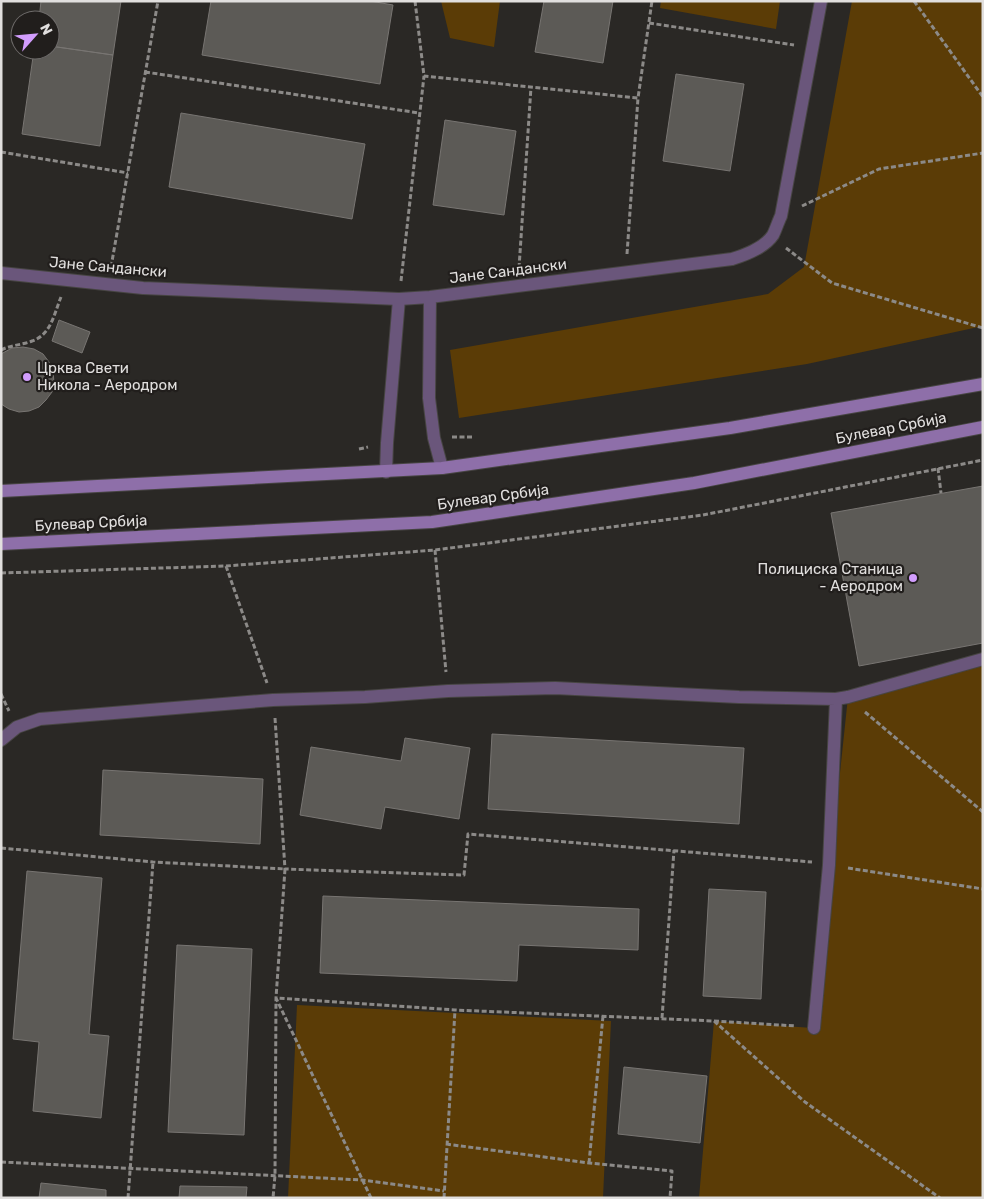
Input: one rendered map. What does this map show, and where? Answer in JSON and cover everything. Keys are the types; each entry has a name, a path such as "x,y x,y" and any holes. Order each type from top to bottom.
{"street":[{"path":"772,237 781,216 821,1"},
{"name":"Јане Сандански","path":"1,273 143,288 398,299 430,297 732,259 758,248 772,237"},
{"path":"430,297 429,398 434,438 442,468"},
{"path":"386,472 398,299"},
{"name":"Булевар Србија","path":"1,491 442,468 730,428 983,384"},
{"name":"Булевар Србија","path":"1,544 432,522 694,483 983,427"},
{"path":"1,740 16,727 40,719 274,700 364,697 448,690 555,688 739,697 842,698 983,659"},
{"path":"814,1028 842,698"}],"path":[{"path":"108,284 158,1"},
{"path":"398,299 424,76 414,1"},
{"path":"626,272 638,98 652,1"},
{"path":"914,1 983,97"},
{"path":"648,23 812,48"},
{"path":"145,72 420,113"},
{"path":"424,76 638,98"},
{"path":"517,286 532,86"},
{"path":"1,152 128,173"},
{"path":"781,216 878,169 983,153"},
{"path":"772,237 832,282 983,328"},
{"path":"1,350 12,345 31,342 46,333 68,280"},
{"path":"938,468 942,493"},
{"path":"435,550 448,690"},
{"path":"226,566 274,700 285,870 276,998 275,1175 273,1198"},
{"path":"842,698 983,812"},
{"path":"1,848 153,862 285,870 464,875 468,834 802,860 983,889"},
{"path":"662,1018 674,850"},
{"path":"128,1198 153,862"},
{"path":"276,998 454,1010 662,1018 814,1028"},
{"path":"276,998 371,1198"},
{"path":"444,1198 454,1010"},
{"path":"589,1163 603,1016"},
{"path":"714,1021 804,1102 940,1198"},
{"path":"446,1144 589,1163 672,1171 670,1198"},
{"path":"1,1162 362,1180 444,1191"}],"shaded area":[{"path":"441,1 500,1 494,47 450,38"},
{"path":"661,1 780,1 776,29 660,8"},
{"path":"852,1 983,1 983,326 807,364 459,418 450,350 768,294 804,267"},
{"path":"983,664 983,1198 699,1198 714,1021 813,1028 848,697"},
{"path":"297,1005 611,1021 603,1198 288,1198"}],"building":[{"path":"41,1 121,1 113,55 60,47 60,10 40,10"},
{"path":"211,1 370,1 393,5 380,84 202,55"},
{"path":"544,1 613,1 603,63 535,52"},
{"path":"60,47 113,55 100,146 22,134 33,60 60,60"},
{"path":"676,74 744,84 730,171 663,161"},
{"path":"181,113 365,144 352,219 169,187"},
{"path":"445,120 516,131 504,215 433,205"},
{"path":"59,320 90,332 82,353 52,341"},
{"name":"Црква Свети Никола - Аеродром","path":"12,348 34,349 43,354 53,372 54,382 52,392 39,407 19,412 1,404 1,354"},
{"name":"Полициска Станица - Аеродром","path":"983,486 983,643 859,666 831,513"},
{"path":"492,734 744,748 739,824 488,809"},
{"path":"405,738 470,748 459,819 385,807 381,829 300,815 311,747 401,761"},
{"path":"103,770 263,779 260,844 100,835"},
{"path":"27,871 102,878 89,1034 109,1036 101,1118 33,1111 39,1042 13,1039"},
{"path":"709,889 766,892 761,999 703,996"},
{"path":"323,896 639,909 638,950 519,945 517,981 320,973"},
{"path":"177,945 252,949 244,1135 168,1132"},
{"path":"624,1067 707,1076 700,1143 618,1134"},
{"path":"41,1183 106,1190 106,1198 39,1198"},
{"path":"180,1186 247,1187 246,1198 179,1198"}],"place":[{"name":"Црква Свети Никола - Аеродром","path":"27,377"},
{"name":"Полициска Станица - Аеродром","path":"913,578"}]}
